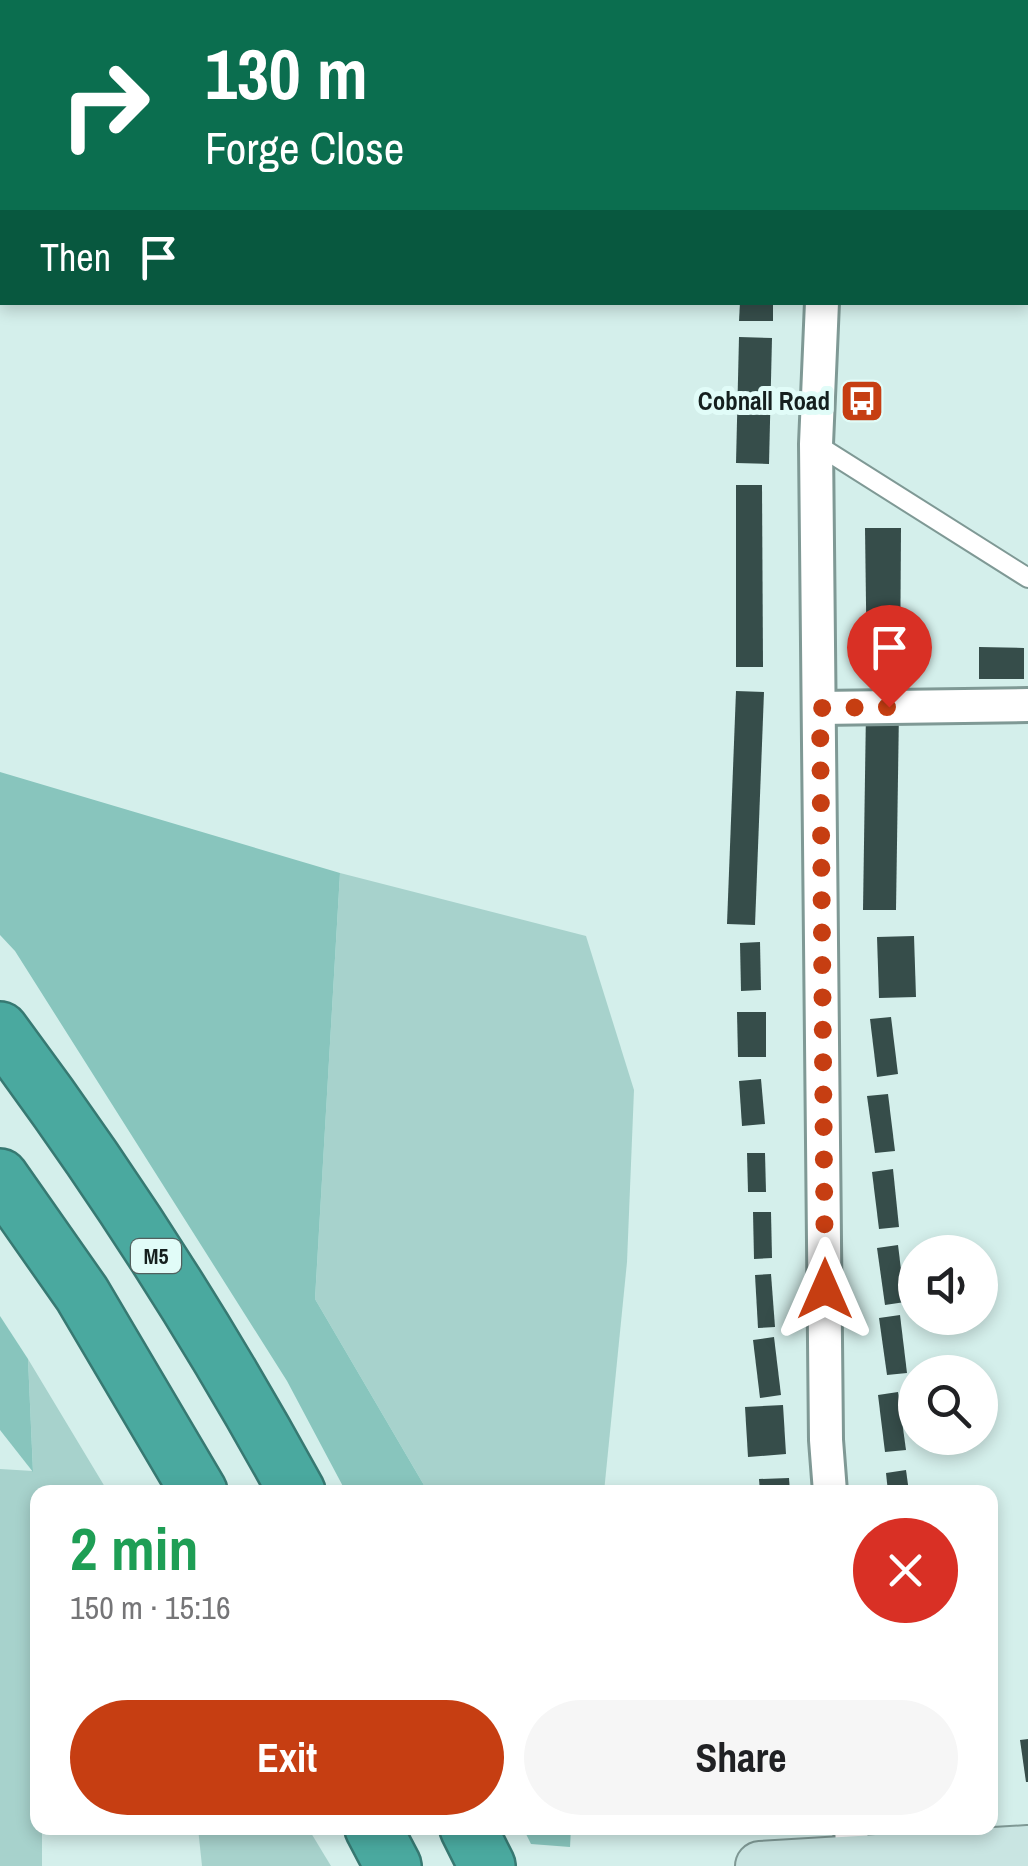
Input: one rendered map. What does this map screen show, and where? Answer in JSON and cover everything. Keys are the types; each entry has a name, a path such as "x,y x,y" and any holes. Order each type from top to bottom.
{"highway":[{"name":"M5","path":"0,1030 62,1113 196,1316 293,1485"},
{"path":"0,1177 82,1294 195,1485"},
{"path":"378,1835 393,1866"},
{"path":"471,1835 486,1866"}],"street":[{"path":"822,305 816,444 830,1485"},
{"path":"820,708 1028,705"},
{"path":"760,1866 852,1844 968,1860 1028,1850"}],"lane":[{"path":"816,444 1028,578"}],"shaded area":[{"path":"0,772 340,873 315,1299 424,1485 342,1485 287,1381 15,951 0,935"},
{"path":"340,873 586,936 634,1090 627,1262 605,1485 424,1485 315,1299"},
{"path":"0,1316 28,1359 33,1472 0,1430"},
{"path":"28,1359 104,1485 30,1485 30,1835 42,1835 42,1866 0,1866 0,1469 33,1471"},
{"path":"199,1835 312,1835 331,1866 202,1866"},
{"path":"526,1835 571,1835 570,1847 531,1844"}],"building":[{"path":"740,305 773,305 773,321 739,321"},
{"path":"739,337 772,338 769,464 736,463"},
{"path":"736,485 762,485 763,667 736,667"},
{"path":"865,528 901,528 900,679 867,679"},
{"path":"979,647 1024,648 1024,679 979,679"},
{"path":"736,691 764,692 755,925 727,924"},
{"path":"866,710 899,710 896,910 863,910"},
{"path":"914,936 916,997 879,998 877,937"},
{"path":"760,942 761,990 741,991 740,943"},
{"path":"737,1012 766,1012 766,1057 738,1057"},
{"path":"891,1017 898,1074 877,1077 870,1019"},
{"path":"761,1079 765,1124 742,1126 739,1081"},
{"path":"888,1094 895,1151 875,1153 867,1096"},
{"path":"747,1153 765,1153 766,1192 748,1192"},
{"path":"893,1169 899,1227 879,1229 872,1172"},
{"path":"753,1212 771,1212 772,1258 754,1259"},
{"path":"898,1245 898,1303 885,1305 877,1248"},
{"path":"771,1274 775,1327 758,1328 755,1275"},
{"path":"898,1315 898,1335 902,1335 905,1355 898,1355 898,1374 887,1375 879,1318"},
{"path":"774,1337 781,1395 760,1398 753,1340"},
{"path":"898,1392 898,1451 885,1452 878,1395"},
{"path":"783,1405 786,1454 748,1457 745,1407"},
{"path":"906,1470 908,1485 887,1485 886,1473"},
{"path":"789,1478 790,1485 759,1485 759,1479"},
{"path":"1028,1739 1028,1782 1026,1782 1020,1740"}],"place":[{"name":"Cobnall Road","path":"862,401"}],"route":[{"path":"825,1289 820,708 889,707"}]}
